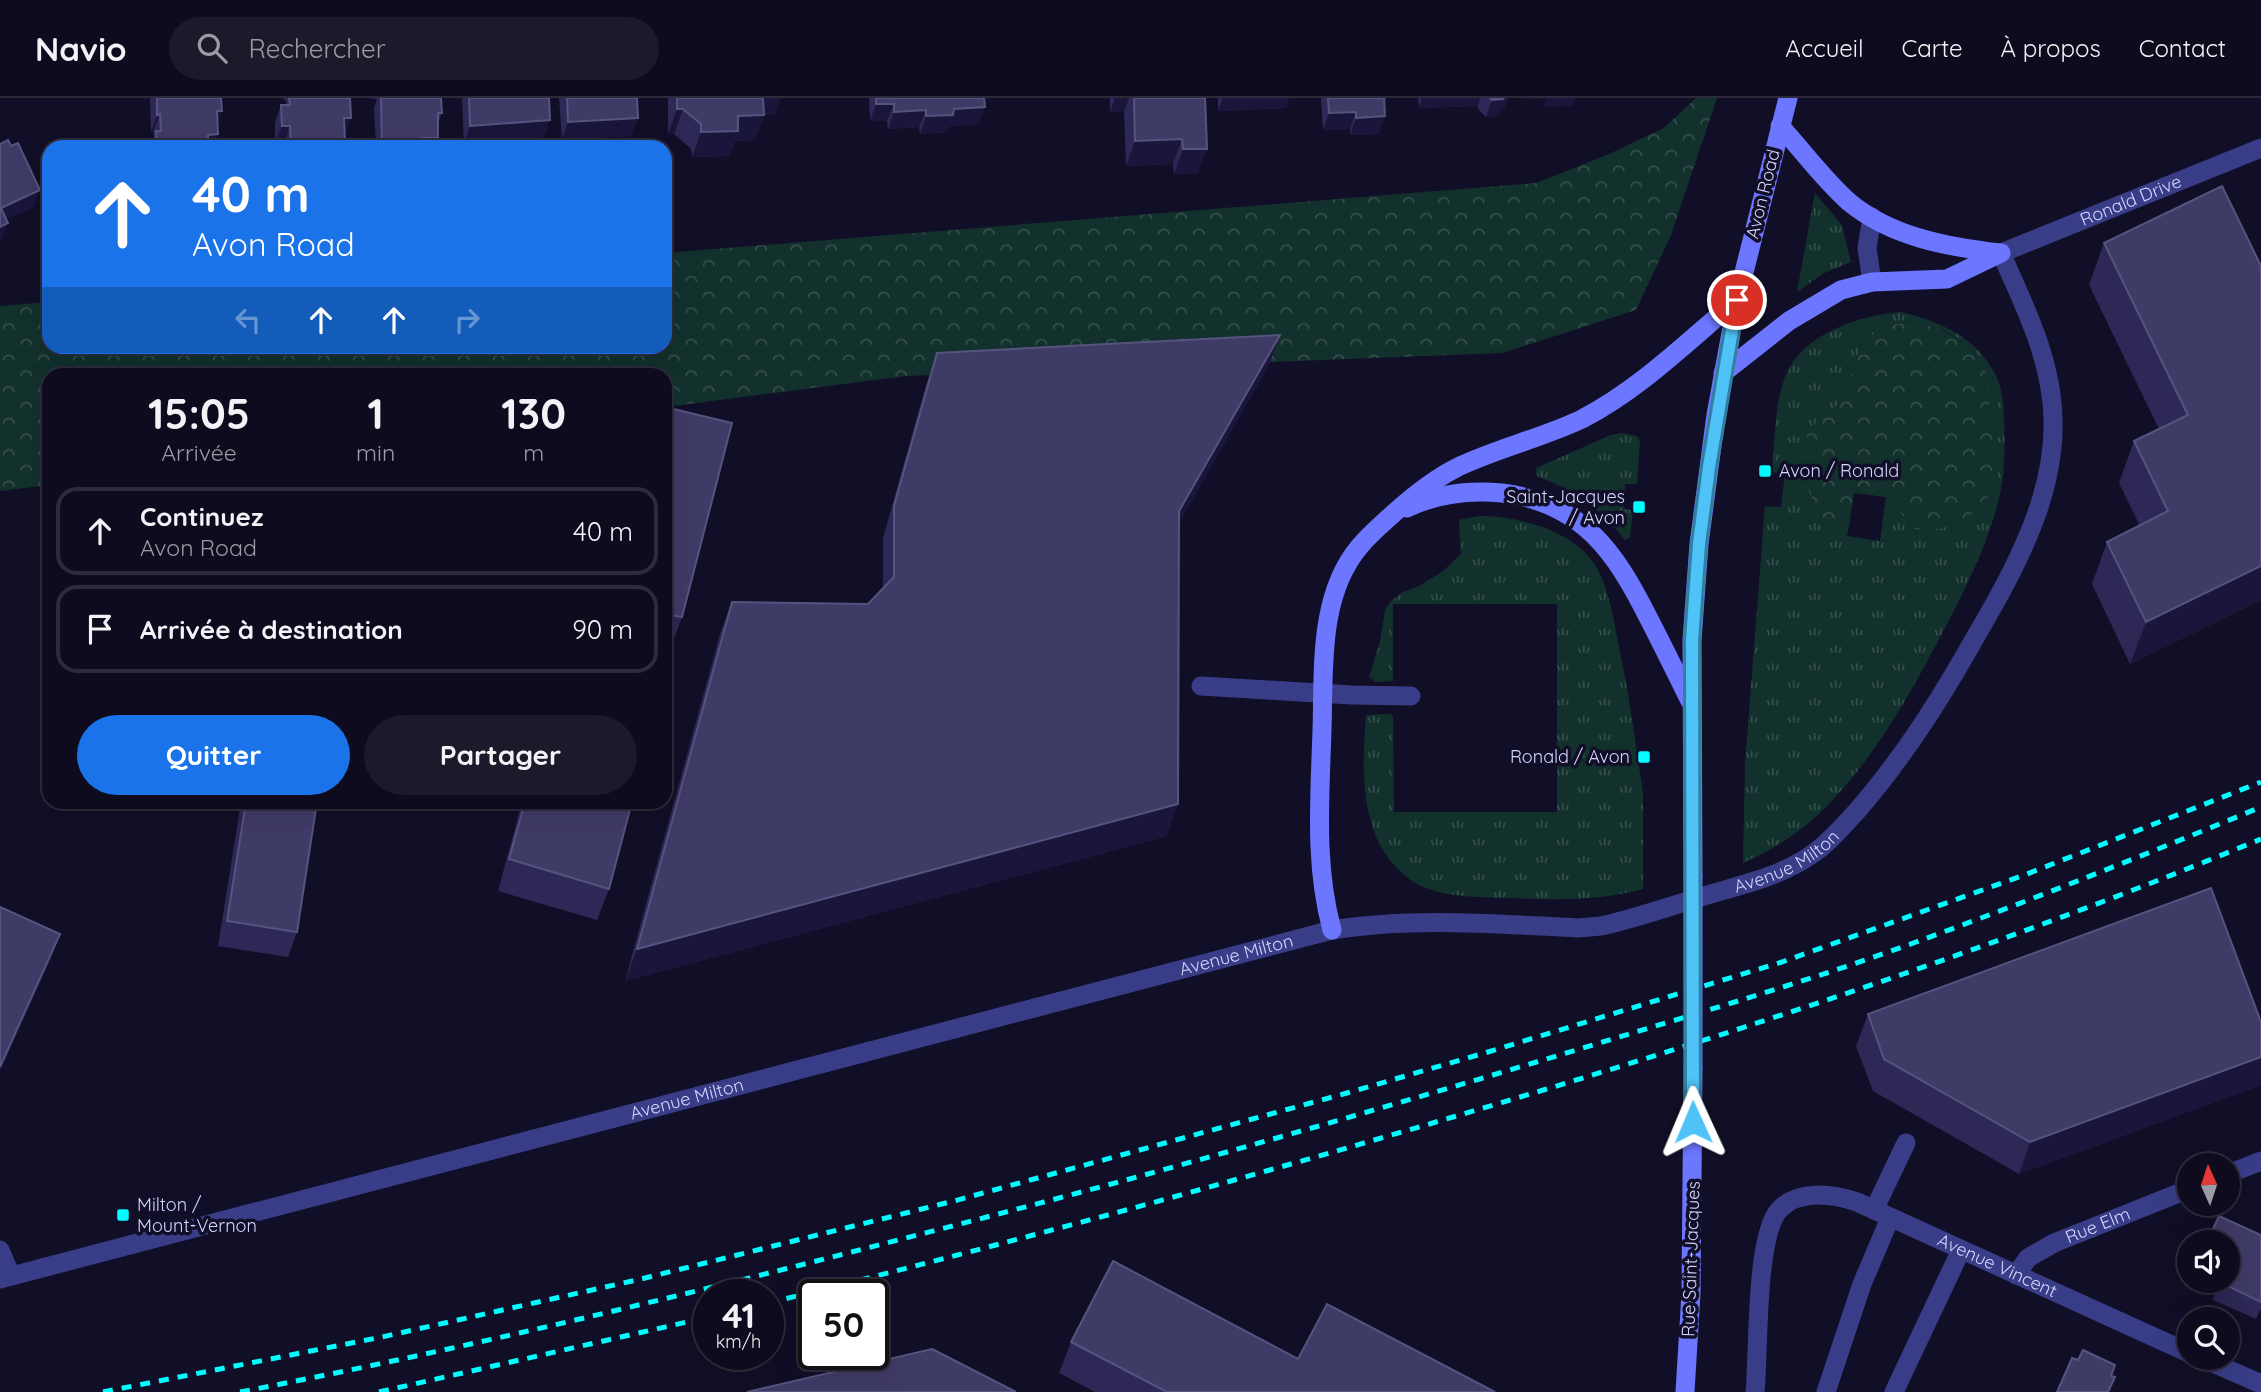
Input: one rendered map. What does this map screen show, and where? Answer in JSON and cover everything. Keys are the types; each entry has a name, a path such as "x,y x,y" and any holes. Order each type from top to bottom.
{"main road":[{"name":"Avon Road","path":"1693,875 1692,640 1699,544 1723,373 1737,300 1788,98"},
{"path":"1780,126 1838,191 1872,217 1938,244 2001,253"},
{"path":"1723,373 1789,321 1841,290 1872,282 1947,279 2001,253"},
{"path":"1332,930 1320,866 1323,693 1326,642 1335,591 1346,565 1359,547 1419,491 1458,467 1580,419 1611,402 1737,300"},
{"path":"1393,514 1418,502 1470,492 1520,496 1546,503 1569,514 1605,546 1630,581 1691,703"},
{"name":"Rue Saint-Jacques","path":"1685,1392 1692,1280 1693,875"}],"street":[{"name":"Ronald Drive","path":"2001,253 2261,148"},
{"path":"1872,217 1867,248 1872,282"},
{"name":"Avenue Milton","path":"5,1277 1332,930 1411,922 1578,928 1601,926 1776,873 1813,854 1829,840 1892,769 1933,710 2004,586 2039,507 2051,449 2051,393 2034,330 2001,253"},
{"path":"1201,686 1411,696"},
{"path":"1826,1392 1906,1143"},
{"path":"2240,1169 2261,1161"},
{"name":"Rue Elm","path":"2016,1275 2028,1258 2054,1243 2177,1194"},
{"name":"Avenue Vincent","path":"1755,1392 1763,1256 1768,1232 1780,1209 1802,1198 1818,1195 1838,1196 1882,1214 2177,1348"},
{"path":"0,1250 5,1277"},
{"path":"1894,1392 1961,1250"},
{"path":"2229,1370 2261,1384"}],"green space":[{"path":"1696,98 1717,98 1671,235 1636,310 1502,353 906,376 672,406 672,368 42,368 42,486 0,491 0,306 42,303 42,354 672,354 672,252 1536,183 1607,155 1664,128"},
{"path":"1815,193 1842,225 1851,262 1822,274 1797,292"},
{"path":"1901,312 1929,320 1955,332 1978,350 1995,374 2000,385 2004,420 2003,476 1996,511 1977,562 1954,610 1907,698 1877,744 1844,787 1817,816 1788,839 1743,863 1745,764 1765,506 1781,507 1785,474 1772,472 1781,390 1790,367 1799,354 1811,344 1839,327","holes":["1910,322 1942,329 1971,347 1987,373 1989,496 1956,522 1915,529 1886,497 1880,541 1847,536 1850,520 1837,524 1822,519 1813,505 1806,466 1819,418 1838,405 1847,388 1861,344 1884,326"]},
{"path":"1910,322 1941,329 1971,347 1987,373 1997,451 1989,496 1972,514 1950,526 1929,531 1915,529 1886,497 1854,493 1850,520 1837,524 1822,519 1813,505 1806,466 1807,434 1819,418 1838,405 1847,388 1861,344 1884,326"},
{"path":"1622,433 1637,436 1640,441 1637,484 1625,484 1624,509 1633,510 1630,537 1625,540 1586,502 1537,476 1536,468 1611,435"},
{"path":"1479,516 1512,519 1546,528 1576,545 1598,570 1612,611 1643,793 1643,889 1594,898 1561,899 1447,894 1422,886 1406,877 1384,851 1375,834 1369,815 1364,775 1366,715 1391,714 1393,717 1394,812 1557,812 1557,604 1393,604 1393,681 1376,682 1369,677 1380,642 1385,610 1390,602 1403,592 1442,572 1461,554 1459,520"}],"building":[{"path":"157,98 221,98 222,111 217,111 218,134 208,135 208,140 157,140 156,131 161,131 160,114 157,115"},
{"path":"289,98 350,98 351,118 344,118 345,140 291,140 290,126 282,126 281,105 290,105"},
{"path":"381,98 441,98 442,113 438,113 438,138 382,140"},
{"path":"469,98 549,98 550,120 470,126"},
{"path":"567,98 637,98 638,118 568,122"},
{"path":"677,98 763,98 764,115 738,116 738,131 701,132 701,124 683,109 677,109"},
{"path":"876,98 984,98 985,107 954,109 953,115 926,116 926,110 894,112 894,104 876,104"},
{"path":"1134,98 1205,98 1207,149 1183,149 1182,139 1135,141"},
{"path":"1328,98 1384,98 1385,116 1356,118 1356,112 1329,113"},
{"path":"8,140 11,146 18,143 40,190 1,208 8,223 0,227 0,144"},
{"path":"2222,186 2261,266 2261,566 2146,622 2107,542 2168,511 2134,441 2188,415 2104,243"},
{"path":"1280,335 1179,511 1178,804 637,949 732,602 868,604 894,577 894,506 937,353"},
{"path":"672,409 732,423 682,617 672,615"},
{"path":"245,809 316,809 297,932 227,921"},
{"path":"523,809 630,809 609,889 509,859"},
{"path":"2211,888 2261,1022 2261,1057 2030,1142 1884,1059 1868,1014"},
{"path":"0,907 60,934 0,1067"},
{"path":"2219,1216 2261,1235 2261,1302 2240,1292 2240,1230 2213,1230"},
{"path":"1113,1261 1298,1359 1327,1304 1495,1392 1167,1392 1071,1342"},
{"path":"932,1349 1016,1392 747,1392 842,1370 889,1370 889,1359"},
{"path":"2083,1350 2115,1365 2111,1376 2115,1377 2108,1392 2057,1392 2072,1358 2078,1360"}],"railway":[{"path":"103,1392 382,1337 641,1279 954,1201 1347,1093 1782,962 2027,874 2261,782"},
{"path":"240,1392 443,1350 744,1279 1112,1184 1382,1108 1875,957 2046,893 2261,807"},
{"path":"784,1299 1187,1193 1645,1059 1955,956 2058,919 2261,839"},
{"path":"379,1392 693,1321"}],"place":[{"name":"Avon / Ronald","path":"1765,471"},
{"name":"Saint-Jacques / Avon","path":"1639,507"},
{"name":"Ronald / Avon","path":"1644,757"},
{"name":"Milton / Mount-Vernon","path":"123,1215"}],"route":[{"path":"1693,1122 1692,640 1699,544 1709,467 1737,300"}]}
